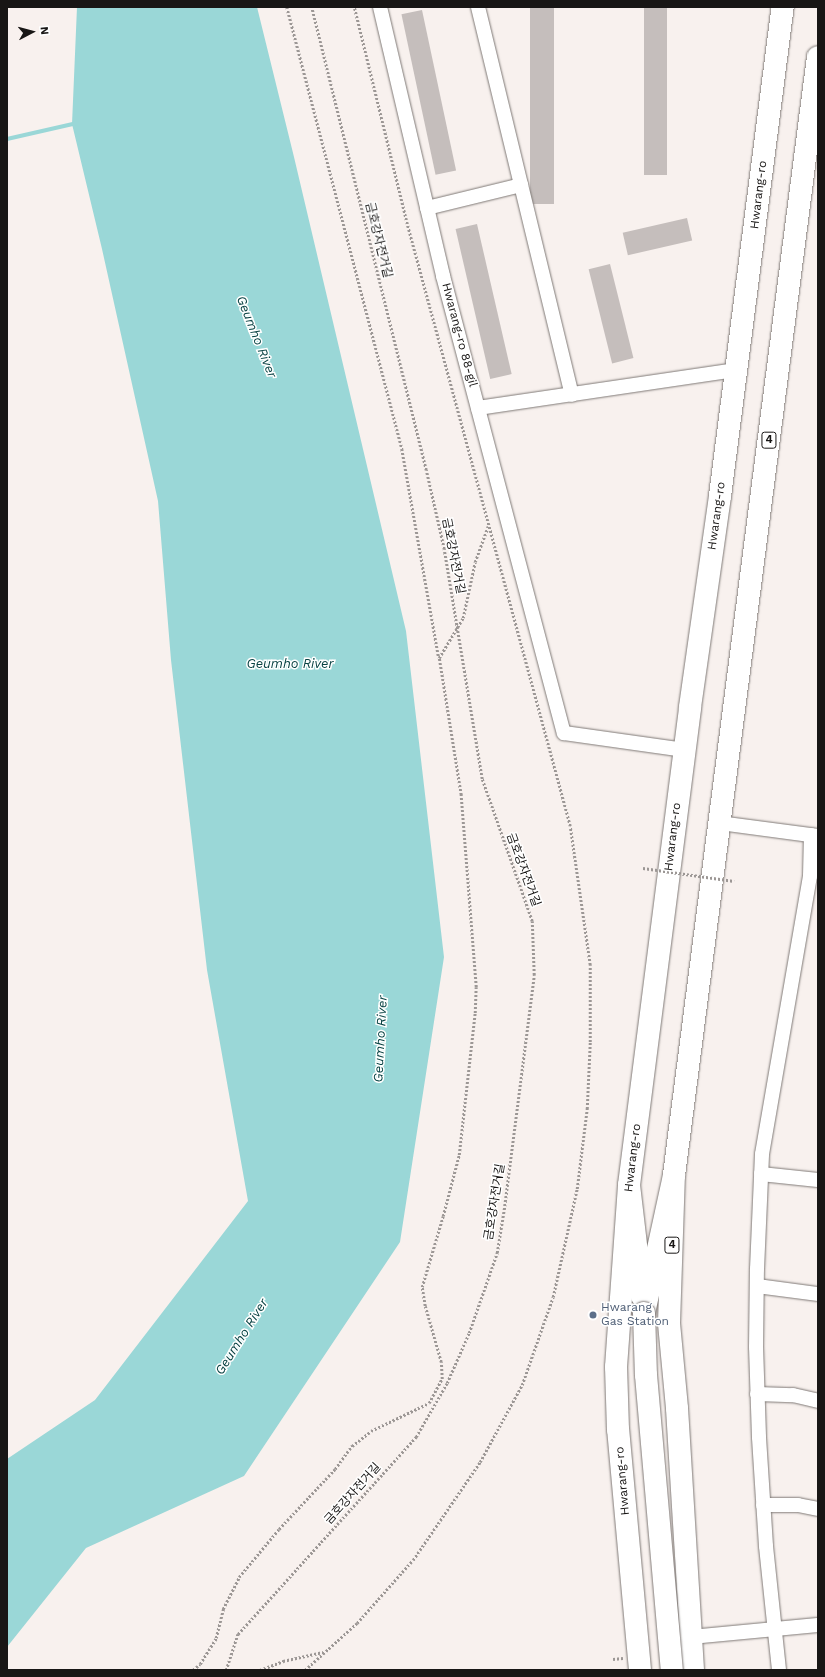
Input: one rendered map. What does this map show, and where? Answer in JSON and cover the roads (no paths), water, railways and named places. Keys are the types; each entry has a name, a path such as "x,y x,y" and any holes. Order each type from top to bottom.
{"main road":[{"name":"Hwarang-ro","path":"640,1670 618,1430 616,1367 629,1185 684,750 736,370 783,7"},
{"name":"4","path":"693,1670 669,1323 674,1175 818,57"},
{"path":"644,1313 674,1175"},
{"path":"629,1185 644,1313 648,1391 672,1670"}],"street":[{"name":"Hwarang-ro 88-gil","path":"380,7 427,208 564,733 684,750"},
{"path":"478,7 572,394"},
{"path":"427,208 521,185"},
{"path":"478,408 736,370"},
{"path":"720,823 814,836 810,876 762,1154 761,1174 757,1286 757,1394 763,1505 779,1670"},
{"path":"761,1174 818,1180"},
{"path":"757,1286 818,1294"},
{"path":"757,1394 793,1395 818,1401"},
{"path":"763,1505 798,1506 818,1509"},
{"path":"690,1637 818,1625"}],"water":[{"name":"Geumho River","path":"77,7 257,7 406,631 444,957 400,1242 244,1476 86,1548 7,1647 7,1459 95,1400 248,1201 207,970 171,660 158,501 102,249 72,124"}],"waterway":[{"path":"7,139 77,123"}],"place":[{"name":"Hwarang Gas Station","path":"593,1315"}]}
